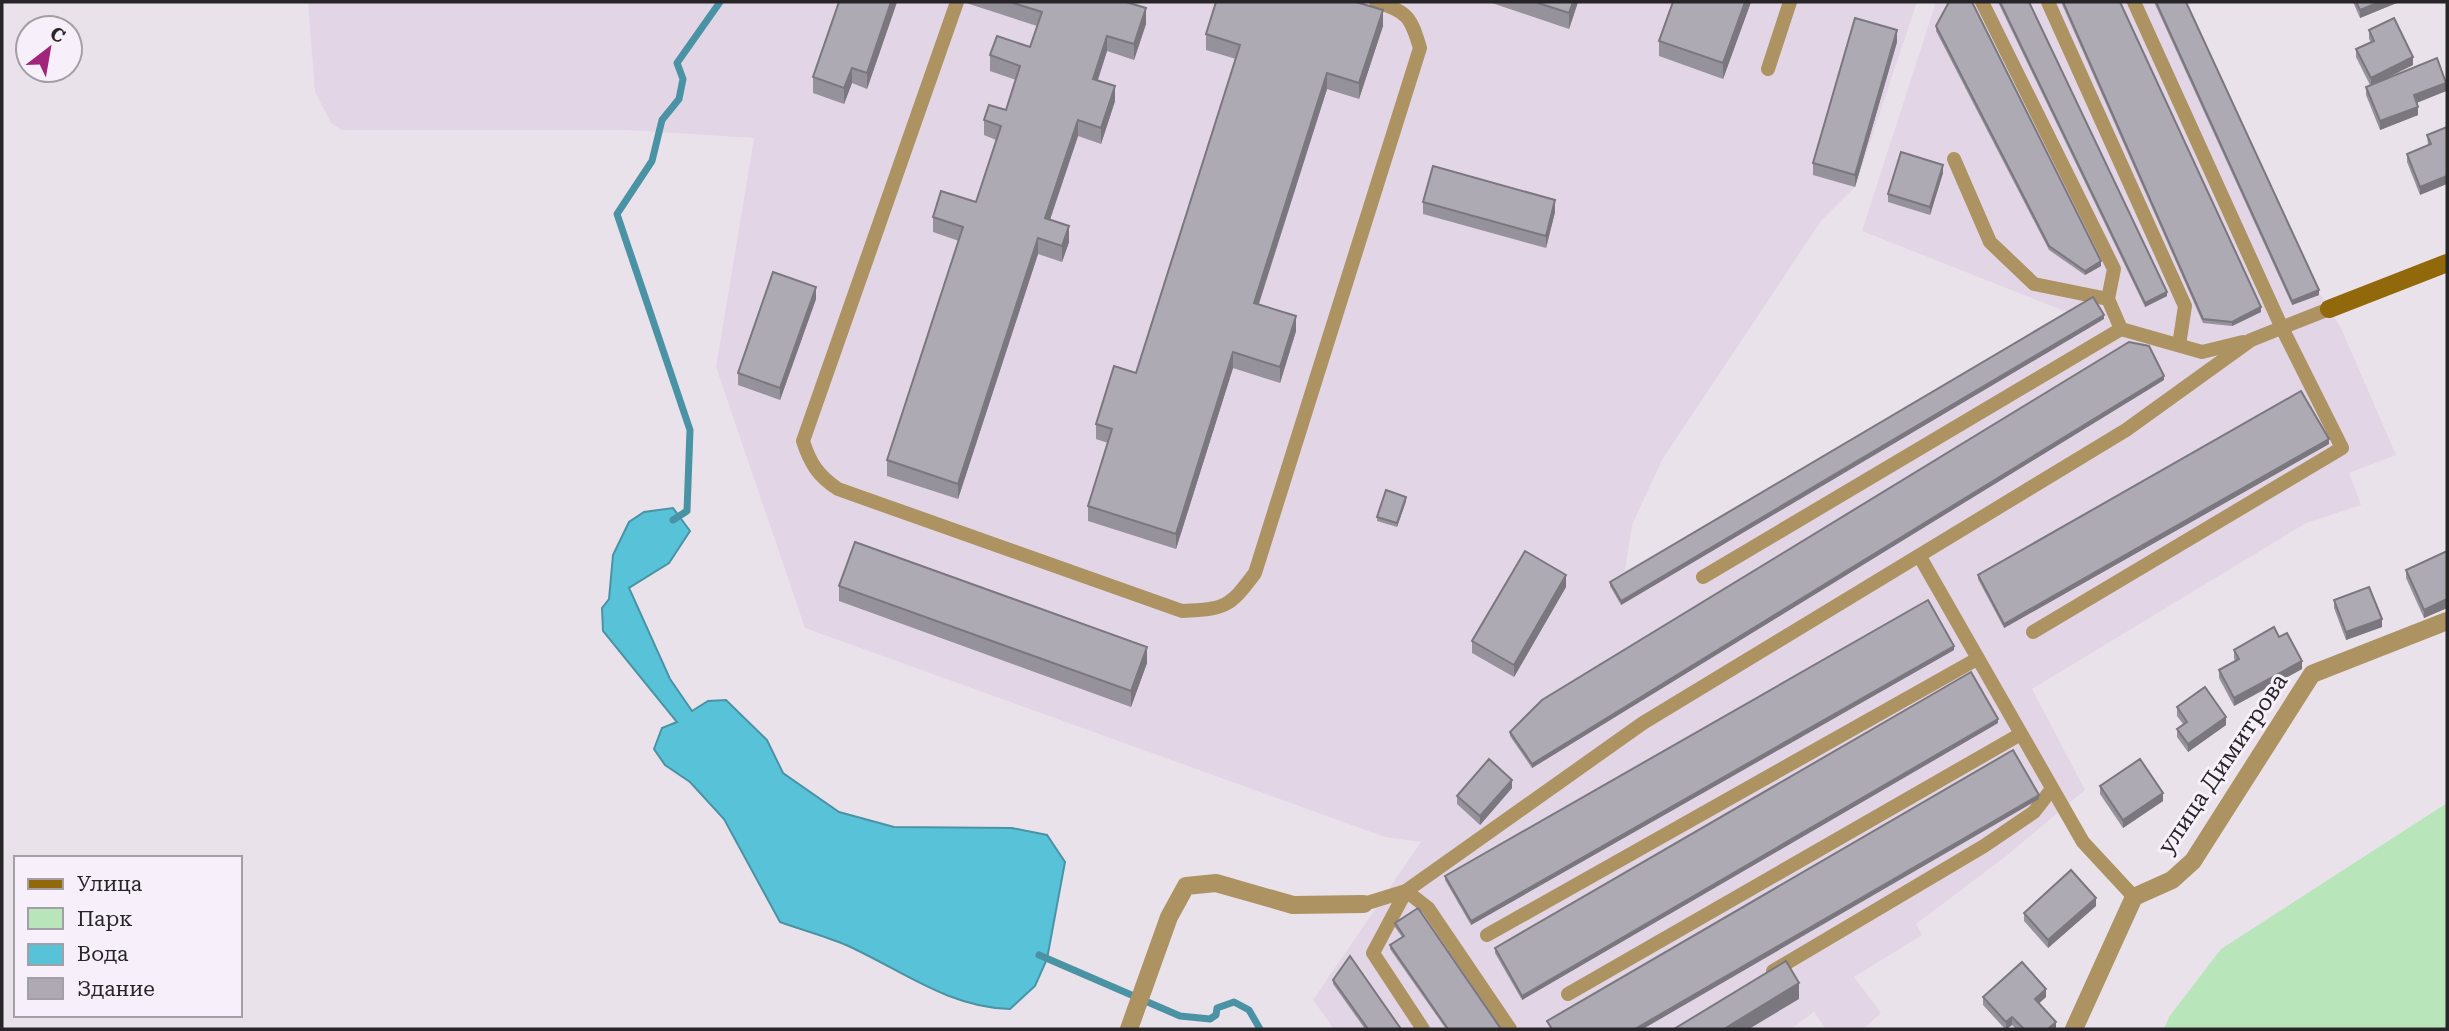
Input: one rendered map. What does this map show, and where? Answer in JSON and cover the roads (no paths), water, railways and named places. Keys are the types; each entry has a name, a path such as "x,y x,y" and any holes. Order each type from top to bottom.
{"street":[{"path":"2329,309 2447,263"},
{"name":"улица Димитрова","path":"2134,897 2172,880 2193,861 2312,674 2447,621"},
{"path":"1129,1029 1169,917 1186,887 1216,883 1293,905 1364,904"},
{"path":"2074,1029 2134,897"}],"lane":[{"path":"957,2 803,441 811,464 824,480 838,489 1182,611 1217,609 1237,598 1255,573 1420,48 1411,20 1390,6 1376,2"},
{"path":"1768,69 1790,2"},
{"path":"1982,2 2114,269 2108,299 2121,329"},
{"path":"2048,2 2185,306 2179,345"},
{"path":"2034,632 2342,447 2282,328 2133,2"},
{"path":"1954,159 1990,243 2034,284 2108,299"},
{"path":"1703,577 2121,329 2202,352 2251,340 2329,309"},
{"path":"1364,904 1406,891 1643,723 2126,430 2251,340"},
{"path":"1920,557 2019,735 2083,842 2134,897"},
{"path":"1487,934 1976,659"},
{"path":"1568,994 2019,735"},
{"path":"1758,980 1984,846 2034,812 2052,790"},
{"path":"1406,891 1373,953 1423,1029"},
{"path":"1406,891 1428,908 1510,1029"}],"water":[{"path":"673,508 690,531 669,563 629,588 670,679 692,711 708,701 726,700 767,740 783,773 839,812 894,827 1012,828 1047,835 1065,862 1047,959 1035,986 1010,1009 988,1007 946,995 846,945 780,922 724,819 690,782 665,765 654,749 662,728 677,722 603,631 602,608 609,599 613,555 629,522 644,512"}],"waterway":[{"path":"673,520 687,511 690,430 617,214 652,161 662,120 679,99 683,79 677,63 720,2"},
{"path":"1039,955 1180,1016 1210,1019 1216,1015 1217,1008 1234,1002 1249,1010 1260,1029"}]}
